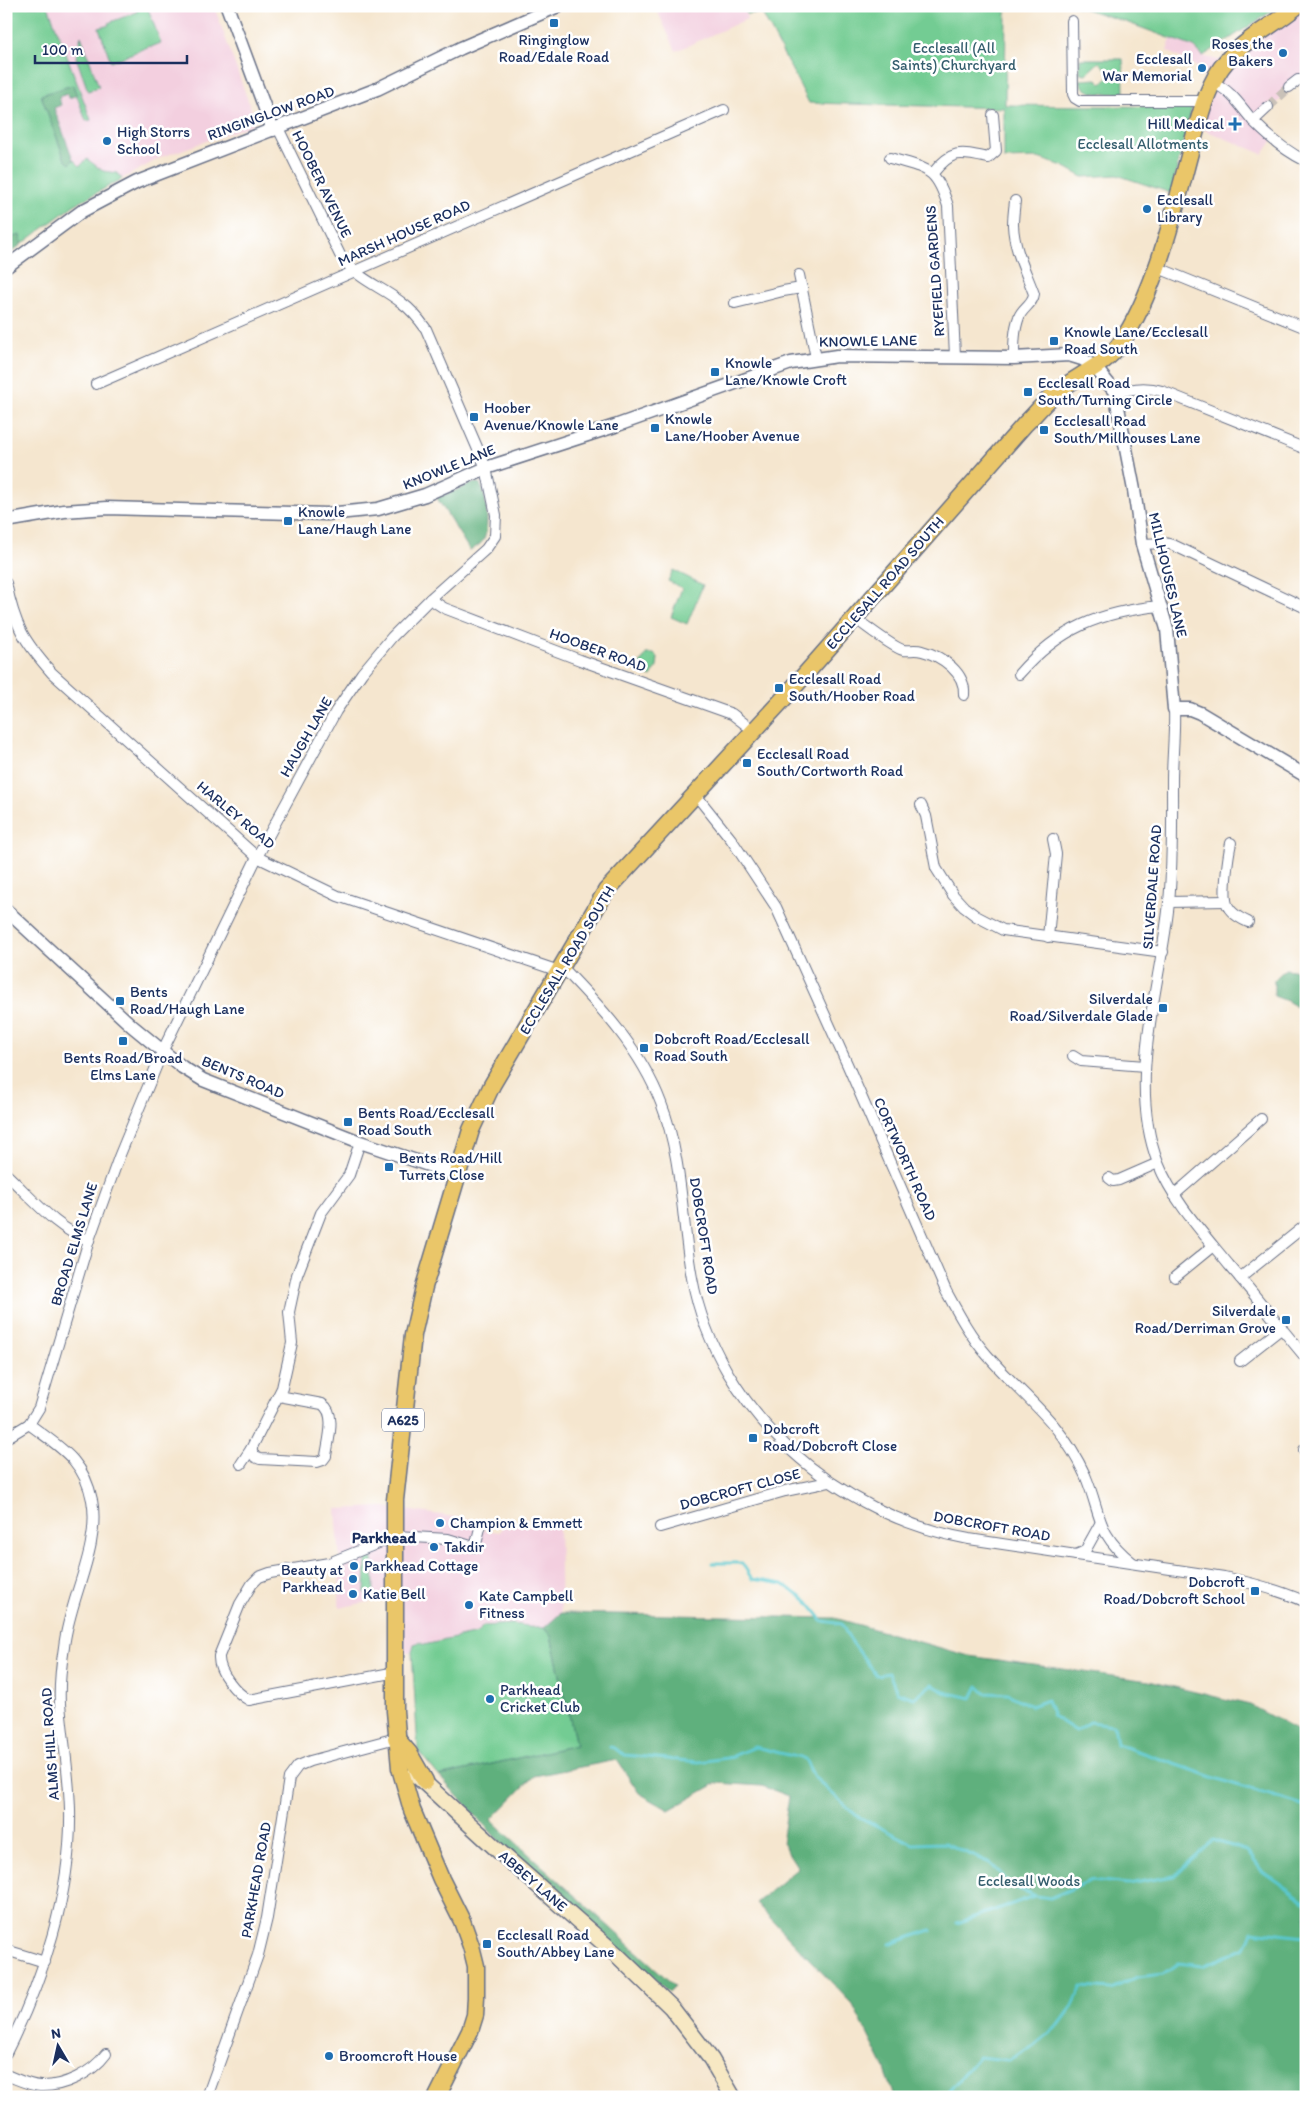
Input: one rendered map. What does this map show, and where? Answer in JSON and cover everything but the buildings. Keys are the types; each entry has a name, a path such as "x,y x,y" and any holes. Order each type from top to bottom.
{"main road":[{"name":"ECCLESALL ROAD SOUTH","path":"437,2097 470,2031 475,2015 476,1966 462,1922 441,1879 412,1810 400,1768 395,1711 396,1500 413,1335 424,1287 471,1130 492,1085 606,891 754,731 1025,424 1056,392 1095,367 1109,356 1121,342 1146,294 1156,267 1206,100 1221,68 1232,54 1298,6"},
{"path":"396,1738 428,1784 416,1794 412,1810"},
{"name":"ABBEY LANE","path":"400,1768 412,1771 428,1784 501,1853 617,1954 671,2007 712,2059 733,2097"}],"street":[{"path":"227,6 276,129"},
{"name":"RINGINGLOW ROAD","path":"6,267 59,227 104,198 165,170 377,89 461,48 558,6"},
{"path":"1072,21 1073,94 1080,101 1206,100"},
{"path":"1289,87 1298,80 1306,80"},
{"path":"1213,84 1224,88 1253,121 1288,151 1306,161"},
{"path":"1253,121 1268,107"},
{"name":"MARSH HOUSE ROAD","path":"96,384 724,110"},
{"path":"890,158 933,173 950,156 972,153 988,158 996,151 993,115"},
{"name":"HOOBER AVENUE","path":"276,129 340,255 353,271 402,302 415,314 426,329 486,468"},
{"name":"RYEFIELD GARDENS","path":"933,173 942,186 948,206 955,356"},
{"path":"1014,358 1015,333 1019,316 1033,300 1034,294 1019,256 1013,226 1015,201"},
{"path":"1156,267 1306,328"},
{"path":"800,276 816,358"},
{"path":"735,303 802,288"},
{"name":"KNOWLE LANE","path":"6,520 64,511 106,508 327,514 356,512 401,504 486,468 615,426 763,372 816,358 857,355 1014,358 1069,355 1095,367"},
{"name":"MILLHOUSES LANE","path":"1095,367 1115,392 1134,490 1142,544 1167,629 1174,709"},
{"path":"1115,392 1139,387 1162,391 1306,449"},
{"name":"HAUGH LANE","path":"163,1050 257,857 336,711 377,655 430,598 486,549 495,536 496,515 486,468"},
{"path":"1142,544 1165,542 1173,545 1306,608"},
{"name":"HARLEY ROAD","path":"6,583 18,627 34,652 52,673 257,857 338,896 560,969"},
{"name":"HOOBER ROAD","path":"430,598 453,612 732,714 754,731"},
{"path":"1019,674 1045,646 1082,625 1118,612 1160,606"},
{"path":"854,618 902,650 920,650 933,654 956,670 965,686 964,695"},
{"path":"1174,709 1190,709 1200,712 1306,776"},
{"name":"SILVERDALE ROAD","path":"1174,709 1172,845 1169,902 1145,1066 1147,1120 1158,1163 1174,1195 1306,1358"},
{"name":"CORTWORTH ROAD","path":"695,794 731,839 776,907 946,1291 962,1319 987,1355 1065,1438 1085,1476 1100,1524 1117,1550 1133,1564"},
{"path":"921,806 926,816 936,868 943,882 964,907 989,924 1003,930 1163,952"},
{"path":"1048,936 1056,854 1053,840"},
{"path":"1230,843 1226,901 1230,910 1248,922"},
{"path":"1169,902 1226,901"},
{"name":"BENTS ROAD","path":"6,910 132,1026 182,1067 216,1086 360,1142 458,1175"},
{"name":"DOBCROFT ROAD","path":"560,969 605,1013 634,1052 661,1103 670,1130 677,1162 692,1280 714,1349 732,1382 757,1415 785,1444 830,1482 863,1502 930,1532 969,1540 1224,1577 1258,1584 1306,1602"},
{"name":"BROAD ELMS LANE","path":"29,1424 39,1408 104,1195 163,1050"},
{"path":"1073,1056 1081,1061 1145,1066"},
{"path":"1174,1195 1262,1119"},
{"path":"241,1464 279,1396 292,1343 289,1312 293,1285 321,1213 349,1175 360,1142"},
{"path":"1109,1178 1113,1181 1119,1180 1158,1163"},
{"path":"6,1174 64,1228 76,1236 89,1240"},
{"path":"1240,1278 1306,1225"},
{"path":"1175,1277 1214,1246"},
{"path":"1240,1361 1282,1328"},
{"path":"251,1448 260,1460 317,1462 326,1456 330,1420 329,1411 326,1407 322,1404 279,1396"},
{"path":"6,1438 29,1424"},
{"name":"ALMS HILL ROAD","path":"6,2053 26,2012 45,1962 55,1922 68,1848 70,1811 60,1703 62,1660 68,1620 91,1542 94,1518 92,1499 78,1464 66,1451 29,1424"},
{"name":"DOBCROFT CLOSE","path":"660,1527 785,1491 830,1482"},
{"path":"396,1672 249,1700 239,1693 224,1673 219,1662 240,1604 252,1584 259,1578 270,1573 329,1563 396,1536 448,1539 474,1546 481,1524"},
{"path":"1076,1555 1085,1551 1100,1524"},
{"name":"PARKHEAD ROAD","path":"207,2097 258,1955 267,1918 286,1787 289,1778 298,1766 310,1761 396,1738"},
{"path":"6,1950 45,1962"},
{"path":"6,2075 27,2083 46,2086 75,2078 101,2061 106,2054"}],"shaded area":[{"name":"High Storrs School","path":"6,6 214,6 255,120 251,125 162,157 74,205 6,256"},
{"path":"655,6 747,6 744,8 747,19 676,51"},
{"path":"1297,6 1306,6 1306,74 1257,123 1273,140 1263,154 1197,127 1216,77 1167,51 1171,39 1194,47 1203,56 1226,62"},
{"path":"384,1507 476,1520 475,1529 500,1532 502,1527 559,1524 561,1613 544,1628 528,1627 477,1633 424,1645 414,1644 412,1652 396,1654 396,1596 339,1608 340,1562 336,1509"}],"green space":[{"path":"6,6 48,6 91,120 86,121 73,85 41,95 65,160 70,163 73,159 80,166 87,159 103,171 117,173 122,179 74,205 6,256"},
{"path":"147,6 161,43 111,62 99,28 137,12 136,8"},
{"name":"Ecclesall (All Saints) Churchyard","path":"1006,6 1005,105 1192,107 1171,193 1117,175 1083,177 1063,166 1038,158 1004,159 1004,108 809,103 762,13 746,14 744,7"},
{"path":"1076,6 1280,6 1203,56 1194,47"},
{"path":"81,36 99,87 88,91 76,57"},
{"path":"1080,59 1123,59 1124,93 1104,94 1087,90 1080,80 1097,79 1102,84 1111,74 1099,62 1086,74 1080,73"},
{"path":"73,85 77,95 69,98 67,94 59,97 61,105 54,108 73,159 70,164 65,160 41,95"},
{"path":"20,235 22,244 6,256 6,239"},
{"path":"474,483 479,483 482,488 487,520 483,541 470,551 437,498"},
{"path":"673,570 703,585 687,624 671,617 682,588 668,581"},
{"path":"646,654 654,654 658,658 657,667 651,677 636,671"},
{"path":"1285,969 1306,972 1306,1012 1274,996 1274,980"},
{"path":"373,1558 374,1593 365,1593 366,1559"},
{"name":"Ecclesall Woods","path":"561,1613 835,1618 969,1656 1149,1681 1250,1705 1306,1735 1306,2097 895,2097 884,2067 853,2005 756,1903 798,1868 782,1843 789,1796 762,1786 717,1783 669,1810 639,1793 617,1760 534,1776 491,1820 675,1986 669,1992 523,1867 439,1776 576,1745 551,1636 544,1628"},
{"name":"Parkhead Cricket Club","path":"512,1624 544,1628 551,1636 576,1745 439,1776 418,1751 412,1652 414,1644 420,1642 424,1645 477,1633 483,1626"}],"waterway":[{"path":"712,1563 742,1563 752,1579 783,1584 807,1601 823,1621 842,1624 847,1635 876,1675 889,1673 897,1692 914,1698 932,1684 944,1692 972,1698 978,1686 985,1693 1008,1694 1031,1706 1047,1700 1053,1716 1076,1731 1090,1722 1114,1725 1117,1744 1227,1782 1306,1806"},
{"path":"610,1746 625,1755 699,1762 727,1758 755,1747 805,1759 814,1777 857,1816 913,1844 944,1843 990,1863 1014,1887 1036,1896 1050,1898 1092,1880 1128,1884 1174,1876 1213,1840 1247,1851 1262,1871 1306,1902"},
{"path":"957,1923 1035,1896"},
{"path":"890,1944 931,1930"},
{"path":"949,2091 978,2057 1008,2060 1034,2046 1059,2025 1073,2006 1081,1987 1112,1989 1137,1977 1163,1974 1178,1963 1203,1966 1245,1948 1252,1931 1306,1937"}],"tunnel":[{"path":"1268,107 1289,87"}],"place":[{"name":"Ringinglow Road/Edale Road","path":"554,23"},
{"name":"Roses the Bakers","path":"1283,53"},
{"name":"Ecclesall War Memorial","path":"1202,68"},
{"name":"Hill Medical","path":"1235,124"},
{"name":"High Storrs School","path":"107,141"},
{"name":"Ecclesall Library","path":"1147,209"},
{"name":"Knowle Lane/Ecclesall Road South","path":"1054,341"},
{"name":"Knowle Lane/Knowle Croft","path":"715,372"},
{"name":"Ecclesall Road South/Turning Circle","path":"1028,392"},
{"name":"Hoober Avenue/Knowle Lane","path":"474,417"},
{"name":"Knowle Lane/Hoober Avenue","path":"655,428"},
{"name":"Ecclesall Road South/Millhouses Lane","path":"1044,430"},
{"name":"Knowle Lane/Haugh Lane","path":"288,521"},
{"name":"Ecclesall Road South/Hoober Road","path":"779,688"},
{"name":"Ecclesall Road South/Cortworth Road","path":"747,763"},
{"name":"Bents Road/Haugh Lane","path":"120,1001"},
{"name":"Silverdale Road/Silverdale Glade","path":"1163,1008"},
{"name":"Bents Road/Broad Elms Lane","path":"123,1041"},
{"name":"Dobcroft Road/Ecclesall Road South","path":"644,1048"},
{"name":"Bents Road/Ecclesall Road South","path":"348,1122"},
{"name":"Bents Road/Hill Turrets Close","path":"389,1167"},
{"name":"Silverdale Road/Derriman Grove","path":"1286,1320"},
{"name":"Dobcroft Road/Dobcroft Close","path":"753,1438"},
{"name":"Champion & Emmett","path":"440,1523"},
{"name":"Takdir","path":"434,1547"},
{"name":"Parkhead Cottage","path":"354,1566"},
{"name":"Beauty at Parkhead","path":"353,1579"},
{"name":"Dobcroft Road/Dobcroft School","path":"1255,1591"},
{"name":"Katie Bell","path":"353,1594"},
{"name":"Kate Campbell Fitness","path":"469,1605"},
{"name":"Parkhead Cricket Club","path":"490,1699"},
{"name":"Ecclesall Road South/Abbey Lane","path":"487,1944"},
{"name":"Broomcroft House","path":"329,2056"}],"district":[{"name":"Parkhead","path":"384,1537"}],"park label":[{"name":"Ecclesall Allotments","path":"1143,144"}]}
